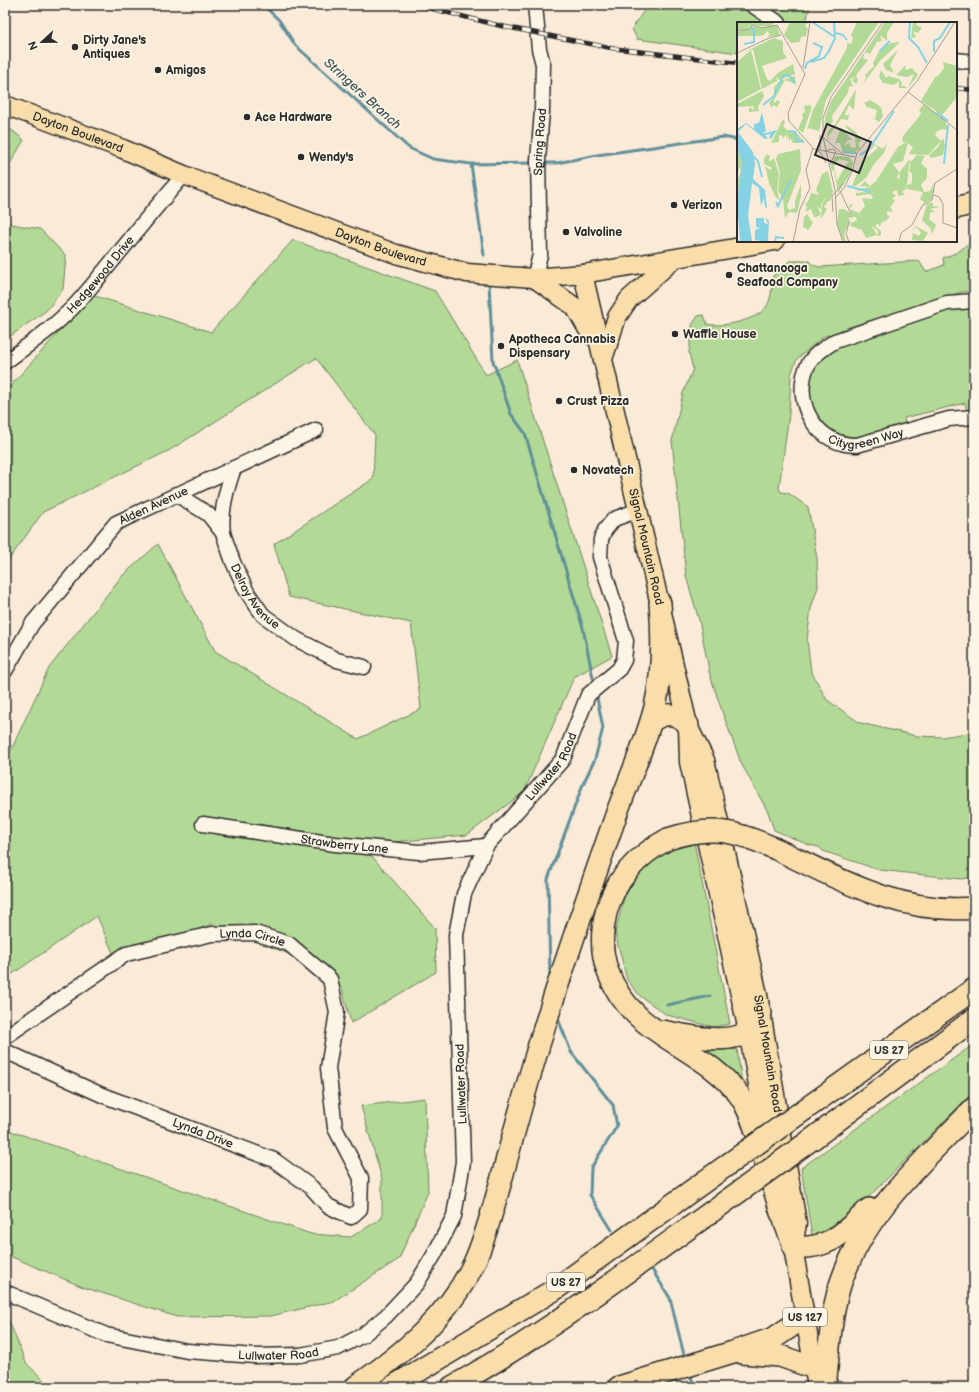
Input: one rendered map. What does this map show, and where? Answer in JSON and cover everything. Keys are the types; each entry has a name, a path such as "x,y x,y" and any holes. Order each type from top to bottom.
{"highway":[{"path":"957,209 974,203"},
{"path":"355,1387 397,1355 428,1327 448,1304 474,1263 487,1229 542,1035 568,953 619,806 651,722 658,690 662,656 660,603"},
{"path":"651,722 660,716 672,715 683,719 688,725"},
{"path":"782,1213 752,1118 741,1098 728,1081 640,1020 620,998 605,964 602,944 604,922 609,902 620,880 638,859 654,846 668,839 692,832 712,830 736,833 776,849 862,890 899,902 946,908 974,908"},
{"name":"US 27","path":"392,1387 554,1290 974,990"},
{"path":"653,1029 712,1038 736,1036 748,1031 761,1013"},
{"name":"US 27","path":"452,1387 485,1368 571,1311 811,1140 974,1019"},
{"path":"793,1248 817,1246 842,1235 971,1111"},
{"path":"824,1387 834,1311 842,1280 864,1232 887,1200 971,1111"},
{"path":"619,1387 774,1338 805,1317"},
{"path":"733,1352 780,1356 816,1378"}],"main road":[{"name":"Dayton Boulevard","path":"5,105 123,149 184,175 396,254 428,264 467,273 534,278 583,274 673,260 771,242"},
{"path":"957,209 974,208"},
{"path":"603,359 617,317 629,299 673,260"},
{"name":"Signal Mountain Road","path":"583,274 688,725 689,762 748,1031 782,1213"},
{"path":"534,278 575,307 584,321 603,359"},
{"name":"Signal Mountain Road","path":"688,725 705,760 761,1013 797,1222 793,1248 816,1378"},
{"name":"US 127","path":"782,1213 784,1226 793,1248"}],"street":[{"name":"Spring Road","path":"534,278 540,255 538,160 543,64 539,49 535,5"},
{"path":"752,5 778,22"},
{"path":"957,60 974,62"},
{"name":"Hedgewood Drive","path":"5,362 43,334 77,303 153,209 184,175"},
{"name":"Citygreen Way","path":"974,301 947,303 834,341 819,352 806,368 803,389 806,409 819,431 833,440 850,446 857,446 949,419 974,417"},
{"name":"Alden Avenue","path":"5,671 32,624 116,523 316,430"},
{"path":"223,533 221,522 234,468"},
{"name":"Delray Avenue","path":"176,494 208,514 223,533 233,562 247,592 263,615 296,639 330,657 364,667"},
{"name":"Lullwater Road","path":"5,1292 106,1336 188,1351 255,1356 300,1355 318,1353 338,1348 363,1335 386,1316 417,1283 434,1255 454,1216 463,1162 456,935 464,894 486,846 563,759 588,695 619,669 624,660 626,641 600,557 601,539 605,530 614,519 639,510"},
{"name":"Strawberry Lane","path":"203,824 335,844 418,852 486,846"},
{"name":"Lynda Circle","path":"5,1037 126,954 212,934 254,933 289,944 330,979 337,1012 328,1068 335,1128 361,1178"},
{"name":"Lynda Drive","path":"5,1051 102,1095 274,1160 311,1187 328,1206 351,1217 360,1209 361,1178"}],"green space":[{"path":"644,5 810,5 806,22 737,22 737,53 637,39 632,29 645,9"},
{"path":"5,127 8,127 24,140 5,172"},
{"path":"5,220 11,224 40,229 66,256 63,289 47,310 5,340"},
{"path":"974,239 974,291 962,292 849,327 823,337 797,359 791,374 789,414 779,488 781,492 788,493 808,507 817,558 818,587 811,608 807,640 811,671 827,700 860,723 917,736 942,737 974,732 974,877 961,879 879,870 823,851 819,847 809,845 774,830 768,812 741,763 710,675 699,620 686,576 672,441 683,393 693,369 689,353 692,325 698,316 704,315 707,324 722,325 740,322 763,311 770,299 773,276 789,261 809,261 813,265 819,267 919,261 926,272 944,265 943,258 958,252"},
{"path":"293,240 435,291 486,375 517,360 612,656 574,677 524,792 467,835 362,845 435,928 436,972 351,1023 342,988 294,956 212,924 116,960 97,916 5,979 5,763 49,668 121,577 158,544 215,651 358,739 421,709 411,623 289,597 274,544 373,479 375,435 316,358 170,450 43,512 5,565 5,392 92,295 211,332"},
{"path":"974,305 974,411 967,411 965,403 904,418 906,426 873,435 856,437 840,434 831,429 817,414 812,404 809,384 815,365 829,351 839,345 950,309"},
{"path":"694,842 730,1024 713,1027 667,1015 640,996 627,980 615,933 624,898 637,876 656,858 674,848"},
{"path":"974,1044 974,1091 833,1233 813,1242 801,1168"},
{"path":"737,1049 742,1083 705,1051"},
{"path":"425,1098 428,1192 399,1259 334,1301 271,1316 177,1317 83,1287 5,1254 5,1129 311,1234 351,1237 382,1218 382,1179 361,1106"},
{"path":"5,1315 7,1316 26,1363 51,1387 5,1387"}],"waterway":[{"name":"Stringers Branch","path":"263,5 279,20 295,45 409,148 433,159 471,164 535,163"},
{"path":"542,163 557,163 597,155 723,137 737,140"},
{"path":"471,164 484,255"},
{"path":"489,283 493,361 511,414 525,433 583,628 593,678"},
{"path":"550,979 548,879 583,784 595,759 603,728 597,698"},
{"path":"667,1005 710,996"},
{"path":"557,1016 571,1052 613,1105 617,1126 591,1168 590,1195 612,1230"},
{"path":"651,1268 670,1298 685,1359"},
{"path":"690,1373 693,1383 692,1387"}],"railway":[{"path":"417,5 501,26 611,48 737,63"},
{"path":"957,88 974,90"}],"place":[{"name":"Dirty Jane's Antiques","path":"75,47"},
{"name":"Amigos","path":"158,70"},
{"name":"Ace Hardware","path":"247,117"},
{"name":"Wendy's","path":"301,157"},
{"name":"Verizon","path":"674,205"},
{"name":"Valvoline","path":"566,232"},
{"name":"Chattanooga Seafood Company","path":"729,275"},
{"name":"Waffle House","path":"675,334"},
{"name":"Apotheca Cannabis Dispensary","path":"501,346"},
{"name":"Crust Pizza","path":"559,401"},
{"name":"Novatech","path":"574,470"}]}
